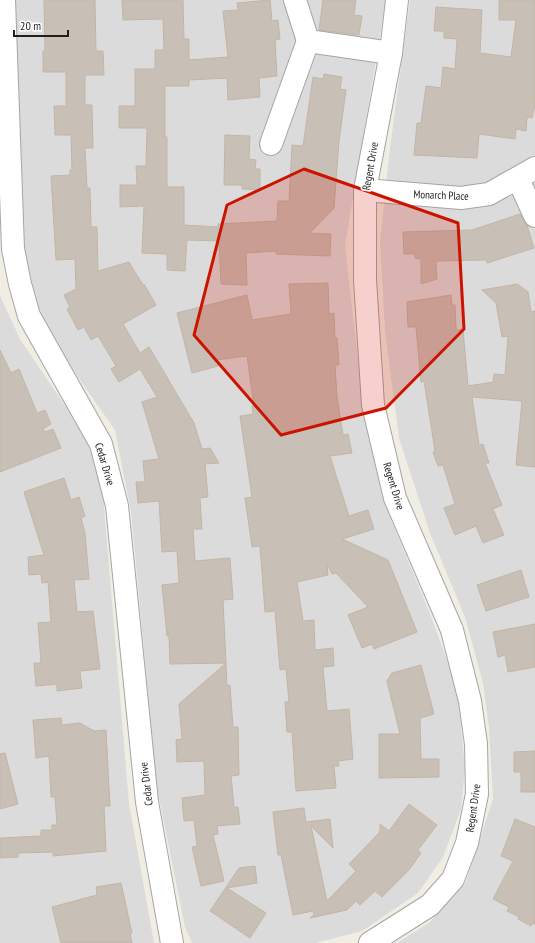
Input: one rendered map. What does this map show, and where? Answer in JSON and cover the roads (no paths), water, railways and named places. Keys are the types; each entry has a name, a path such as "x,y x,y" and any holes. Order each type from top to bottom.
{"street":[{"name":"Cedar Drive","path":"4,0 5,145 13,249 29,316 101,444 117,506 148,802 172,943"},
{"path":"270,144 308,41 295,0"},
{"name":"Regent Drive","path":"370,943 430,905 453,880 467,843 477,794 476,744 470,701 452,630 395,498 373,405 365,280 365,190 391,53 397,0"},
{"path":"308,41 391,53"},
{"path":"527,173 535,216"},
{"name":"Monarch Place","path":"365,190 461,198 489,194 527,173"}]}
